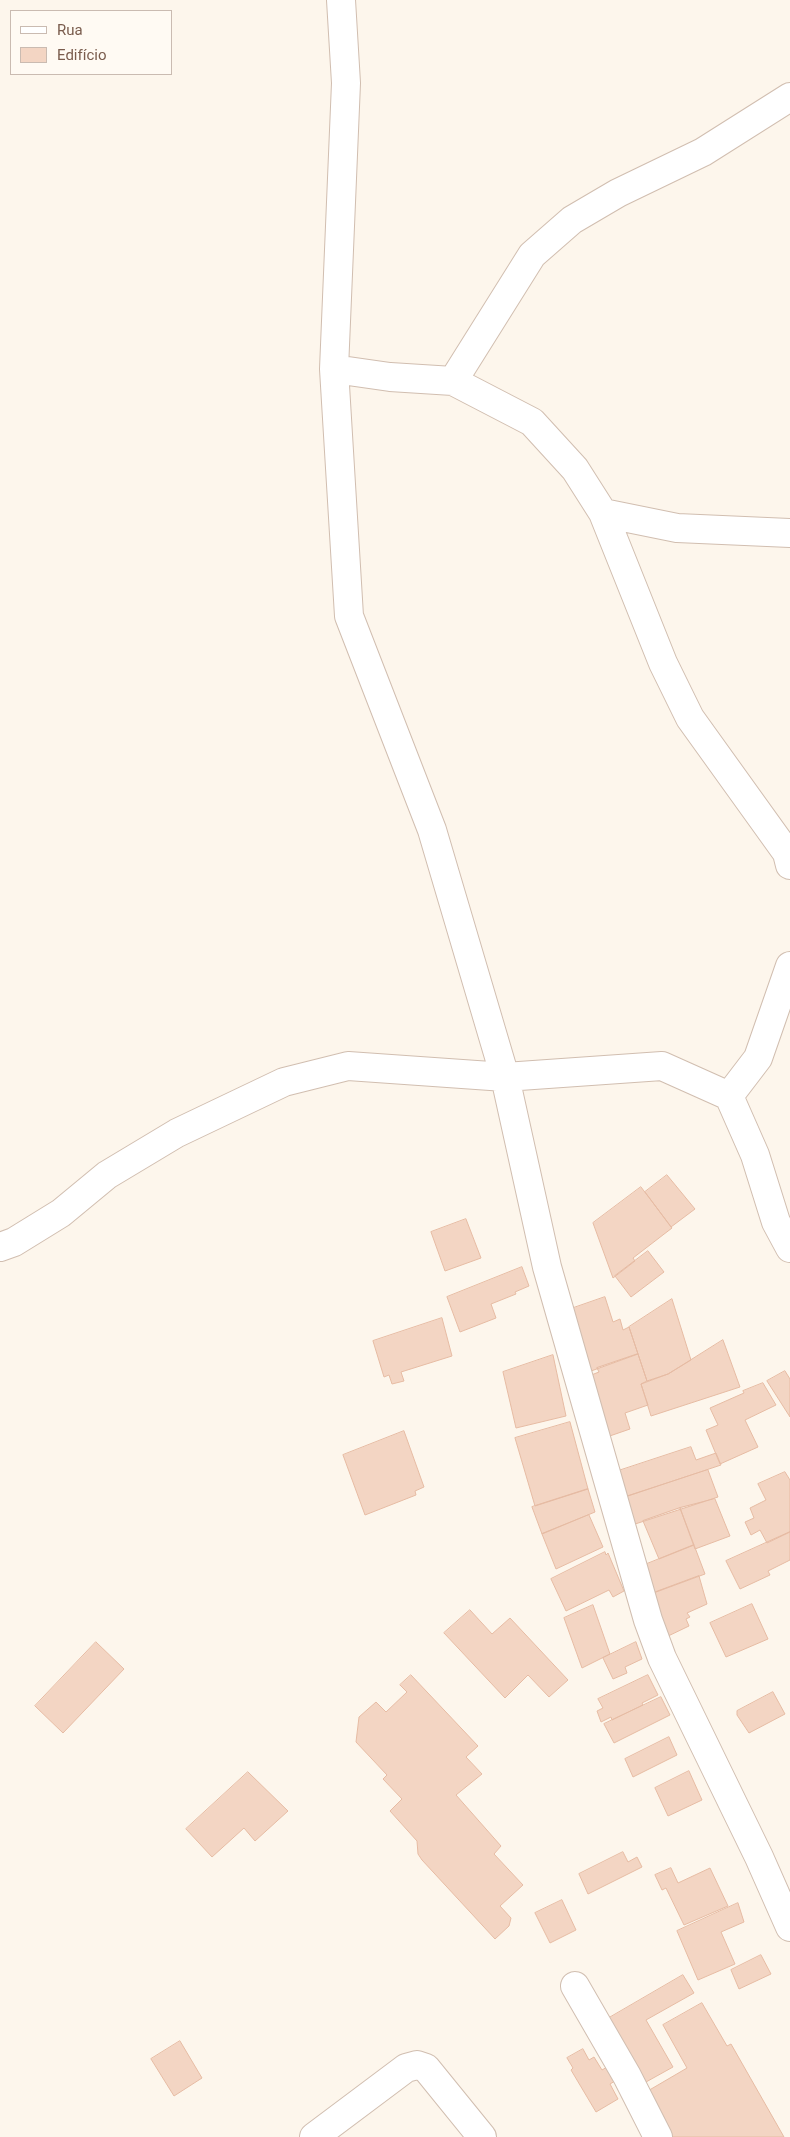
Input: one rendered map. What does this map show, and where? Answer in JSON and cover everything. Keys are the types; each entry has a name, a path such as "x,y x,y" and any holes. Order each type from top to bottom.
{"street":[{"path":"340,0 346,83 334,369 349,616 432,830 505,1077 547,1267 648,1620 662,1658 759,1857 790,1928"},
{"path":"453,381 532,255 572,220 618,194 703,152 790,97"},
{"path":"334,369 390,377 453,381 532,422 575,469 603,513 663,663 690,718 787,853 790,865"},
{"path":"603,513 677,528 790,533"},
{"path":"729,1096 758,1058 790,966"},
{"path":"0,1247 14,1242 61,1212 107,1175 177,1133 284,1082 348,1066 505,1077 662,1066 729,1096 755,1155 776,1222 790,1248"},
{"path":"575,1986 627,2076 658,2137"},
{"path":"314,2137 406,2068 417,2065 426,2068 482,2137"}],"building":[{"path":"667,1175 695,1209 671,1227 645,1192"},
{"path":"641,1187 672,1228 633,1258 635,1261 613,1278 593,1223"},
{"path":"466,1219 481,1258 445,1271 431,1232"},
{"path":"648,1251 664,1272 631,1297 615,1276"},
{"path":"522,1267 529,1286 515,1292 516,1294 491,1304 496,1318 460,1332 447,1297"},
{"path":"605,1297 613,1322 620,1319 623,1330 629,1327 638,1354 580,1375 562,1312"},
{"path":"672,1299 691,1360 668,1374 647,1381 629,1327"},
{"path":"442,1318 452,1356 401,1372 404,1381 392,1384 389,1375 384,1377 373,1341"},
{"path":"723,1340 740,1387 651,1416 641,1384 668,1374"},
{"path":"638,1354 647,1381 641,1384 648,1405 625,1413 630,1429 601,1439 581,1379 599,1372 597,1368"},
{"path":"553,1355 566,1416 516,1428 503,1372"},
{"path":"785,1371 790,1379 790,1417 767,1381"},
{"path":"763,1383 776,1405 745,1420 758,1447 720,1464 706,1430 718,1425 710,1408"},
{"path":"570,1422 588,1489 535,1506 515,1438"},
{"path":"404,1431 424,1487 415,1491 416,1495 365,1515 343,1455"},
{"path":"691,1447 696,1460 716,1453 721,1465 619,1499 609,1474"},
{"path":"708,1470 718,1497 626,1527 619,1499"},
{"path":"785,1472 790,1480 790,1532 767,1543 760,1530 751,1535 745,1522 754,1518 750,1508 766,1500 758,1484"},
{"path":"588,1489 595,1512 542,1534 532,1507"},
{"path":"715,1499 730,1536 695,1549 680,1508"},
{"path":"680,1508 694,1545 659,1559 643,1521"},
{"path":"589,1515 603,1547 556,1569 542,1534"},
{"path":"790,1532 790,1560 768,1571 770,1575 740,1589 726,1561"},
{"path":"694,1545 705,1574 648,1595 637,1568"},
{"path":"605,1552 606,1555 608,1553 624,1591 613,1597 609,1590 566,1611 551,1579"},
{"path":"699,1576 707,1604 687,1613 690,1617 686,1619 689,1626 664,1638 648,1595"},
{"path":"752,1604 768,1639 726,1657 710,1623"},
{"path":"593,1605 610,1654 582,1668 564,1618"},
{"path":"470,1610 492,1634 510,1618 568,1680 549,1697 528,1675 505,1698 444,1633"},
{"path":"96,1642 124,1669 63,1733 35,1706"},
{"path":"636,1642 642,1659 625,1667 627,1673 613,1679 603,1658"},
{"path":"411,1675 478,1746 466,1757 482,1774 456,1795 501,1846 494,1854 523,1885 500,1906 511,1918 509,1926 495,1939 422,1860 418,1854 417,1841 390,1811 402,1799 383,1779 387,1775 356,1742 359,1717 376,1702 386,1712 407,1692 400,1685"},
{"path":"648,1675 658,1695 642,1703 643,1705 612,1720 611,1717 601,1722 597,1711 603,1708 598,1699"},
{"path":"773,1692 785,1714 749,1733 737,1715 737,1711"},
{"path":"661,1697 670,1715 614,1743 604,1724"},
{"path":"669,1737 677,1755 633,1777 625,1759"},
{"path":"689,1771 702,1800 668,1816 655,1788"},
{"path":"248,1772 288,1811 255,1841 244,1828 212,1857 186,1829"},
{"path":"623,1852 628,1862 637,1857 642,1867 588,1894 579,1874"},
{"path":"671,1868 678,1883 710,1868 728,1906 684,1925 666,1888 662,1890 655,1875"},
{"path":"562,1900 576,1930 550,1943 535,1913"},
{"path":"738,1903 744,1922 721,1932 735,1964 698,1980 677,1931"},
{"path":"761,1955 771,1974 739,1989 731,1970"},
{"path":"683,1975 694,1993 646,2020 673,2067 646,2082 609,2018"},
{"path":"702,2003 727,2046 731,2044 784,2137 672,2137 646,2092 687,2068 663,2025"},
{"path":"180,2041 202,2078 174,2096 151,2059"},
{"path":"583,2049 589,2060 594,2057 602,2070 607,2067 615,2081 610,2084 618,2099 596,2112 571,2070 573,2068 567,2058"}]}
